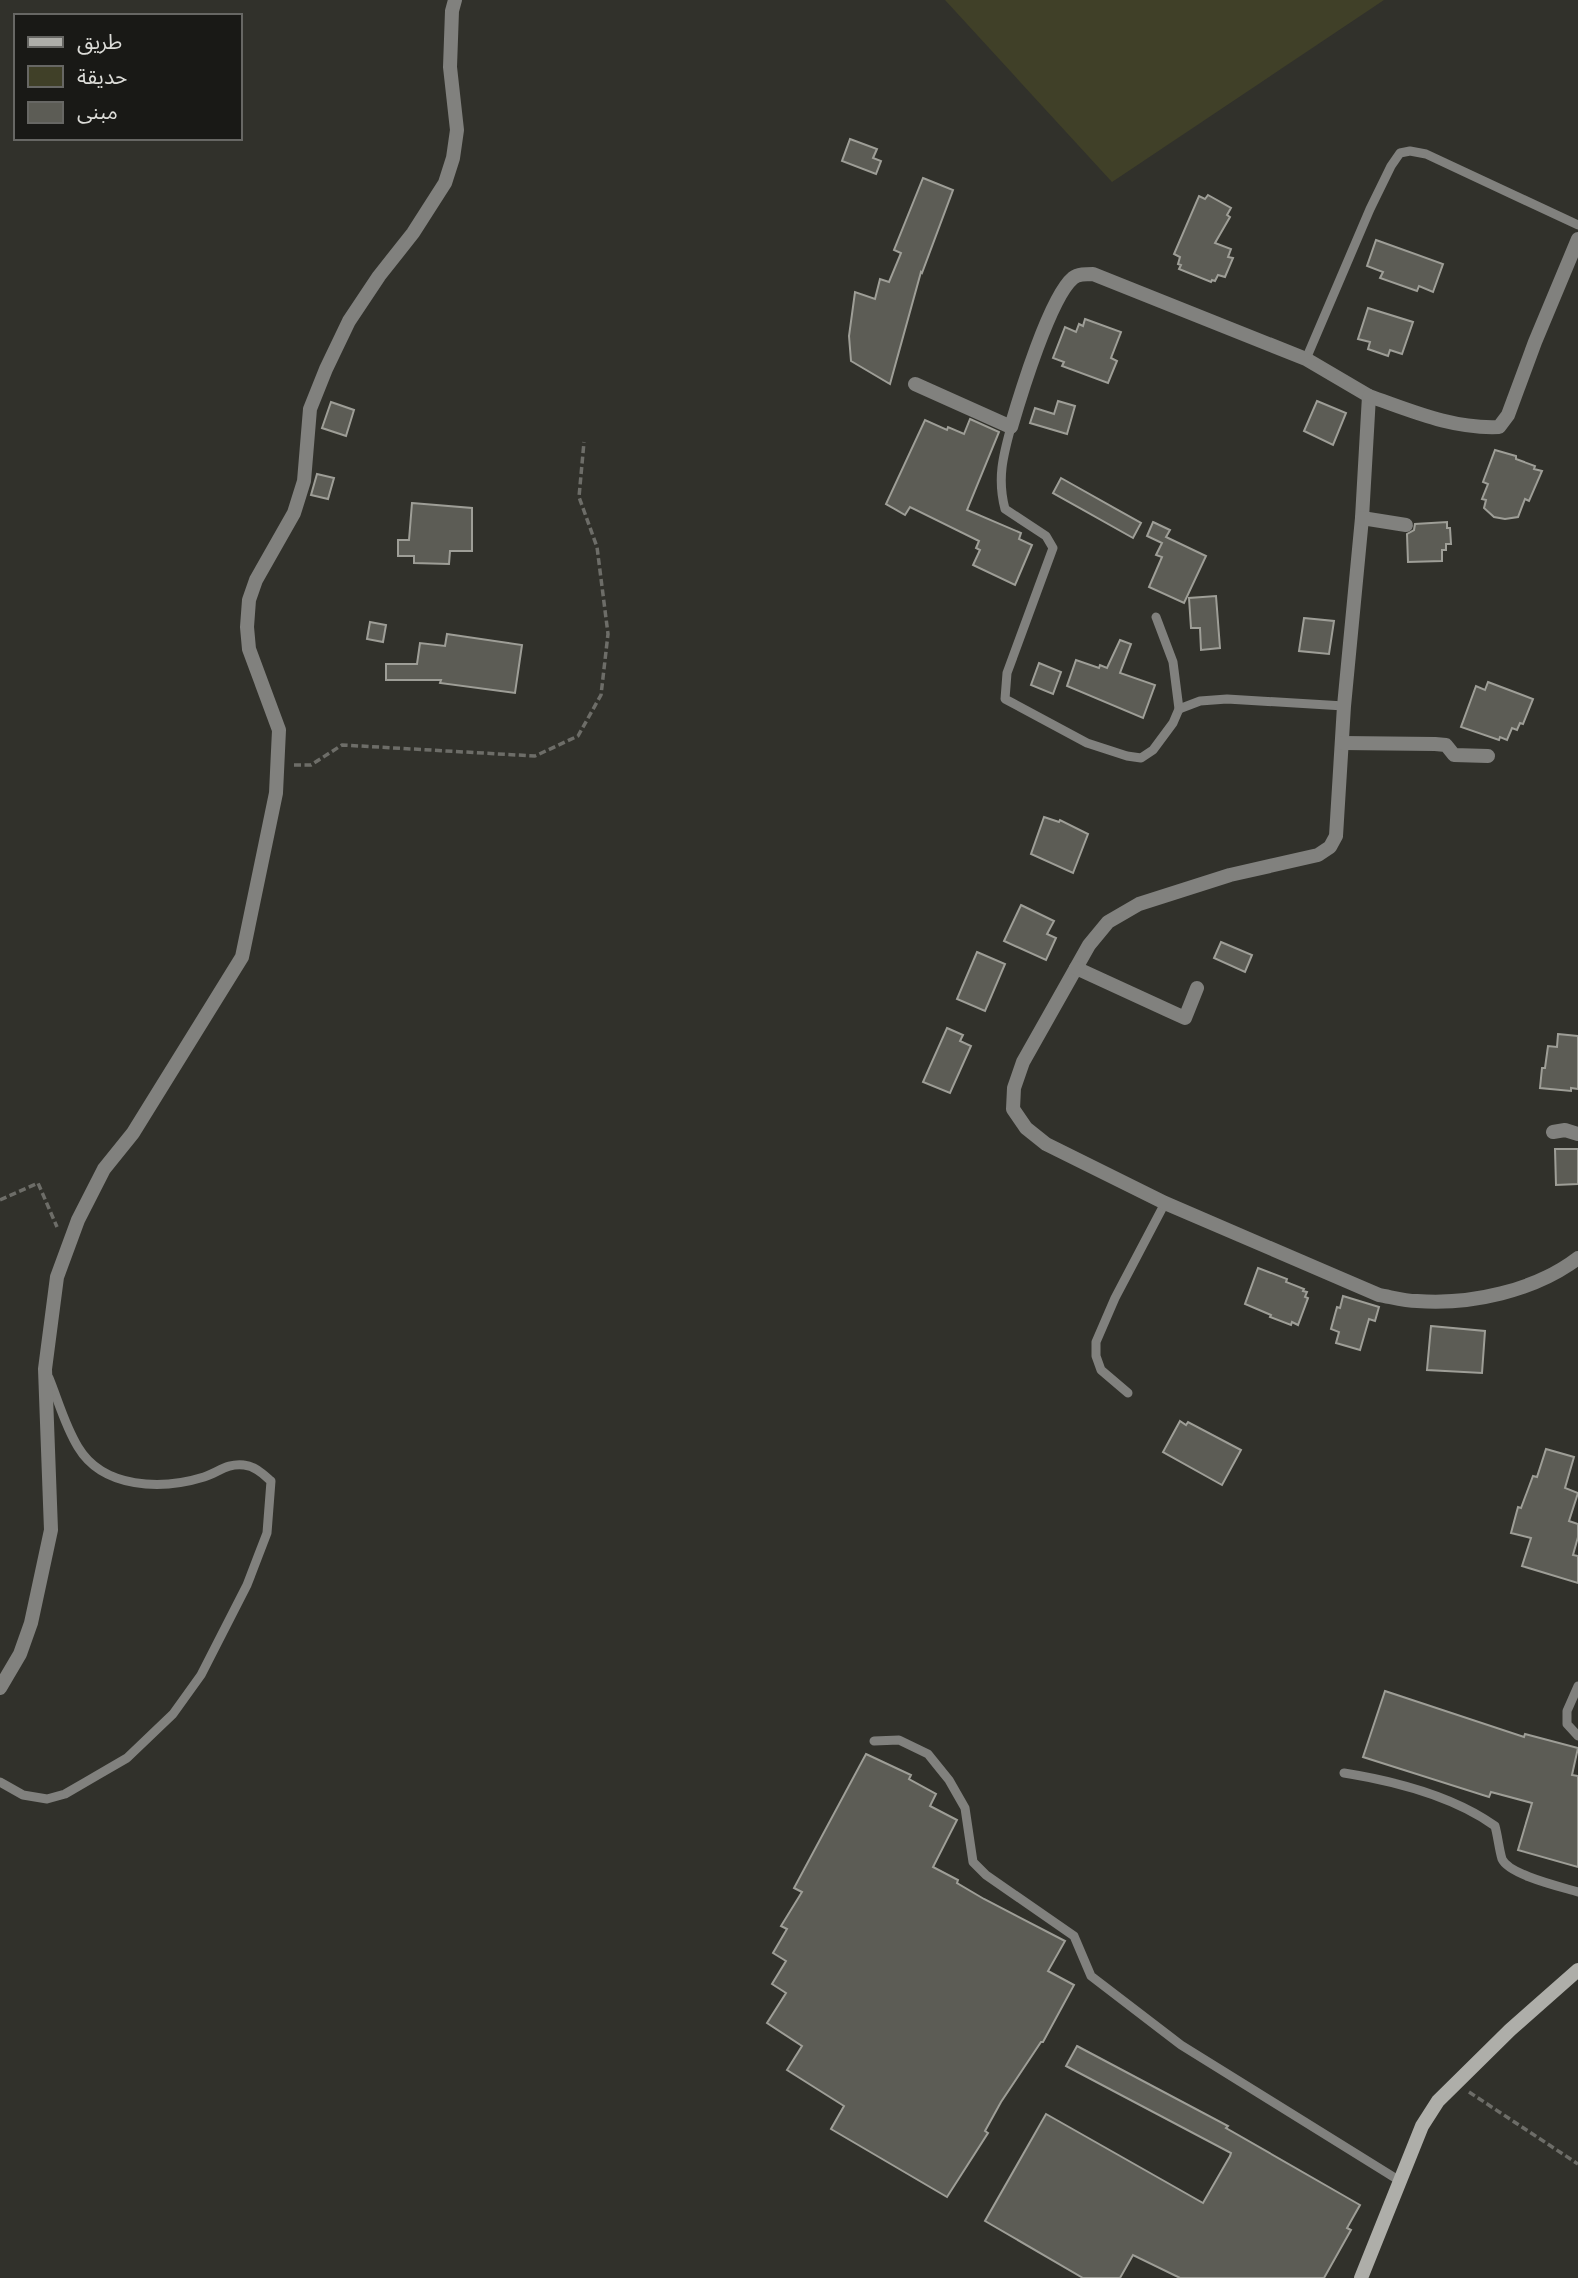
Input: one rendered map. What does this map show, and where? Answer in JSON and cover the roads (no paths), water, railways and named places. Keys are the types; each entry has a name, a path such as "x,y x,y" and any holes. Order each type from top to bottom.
{"street":[{"path":"0,1688 20,1654 31,1623 51,1530 46,1369 57,1277 78,1220 104,1169 133,1133 242,957 276,793 279,730 250,649 247,627 249,600 256,580 294,513 304,481 310,409 326,369 349,321 379,276 413,233 445,183 453,158 457,130 450,67 452,11 455,0"},
{"path":"915,384 1012,427 1042,337 1063,288 1076,275 1093,274 1306,359 1369,396 1455,424 1473,428 1499,427 1508,415 1578,239"},
{"path":"1369,396 1362,518 1344,706 1336,836 1330,847 1311,858 1230,874 1139,904 1108,922 1089,946 1023,1062 1014,1088 1013,1109 1026,1128 1046,1144 1165,1203 1379,1295 1417,1301 1469,1298 1518,1289 1578,1258"},
{"path":"1362,518 1406,524"},
{"path":"1343,743 1435,744 1446,746 1454,755 1488,756"},
{"path":"1076,968 1185,1018 1197,988"},
{"path":"1553,1132 1565,1130 1578,1134"},
{"path":"1361,2278 1422,2126 1438,2101 1510,2030 1578,1970"}],"lane":[{"path":"1306,359 1370,209 1400,153 1410,151 1426,154 1578,226"},
{"path":"1012,427 1001,462 999,490 1005,509 1046,536 1053,548 1007,673 1005,699 1087,743 1141,758 1153,750 1173,723 1179,709 1173,662 1156,617"},
{"path":"1179,709 1200,701 1227,699 1344,706"},
{"path":"1128,1392 1101,1370 1096,1342 1115,1298 1165,1203"},
{"path":"0,1782 23,1795 47,1799 65,1794 127,1758 173,1714 201,1675 247,1585 267,1534 271,1481 260,1471 247,1465 229,1465 205,1476 183,1481 147,1484 115,1479 92,1464 78,1448 46,1369"},
{"path":"1578,1686 1567,1711 1567,1724 1578,1736"},
{"path":"874,1741 899,1740 928,1754 949,1780 965,1808 973,1862 986,1875 1074,1936 1091,1976 1181,2045 1400,2182"},
{"path":"1344,1773 1383,1779 1465,1808 1494,1826 1502,1858 1507,1866 1519,1873 1578,1892"}]}
